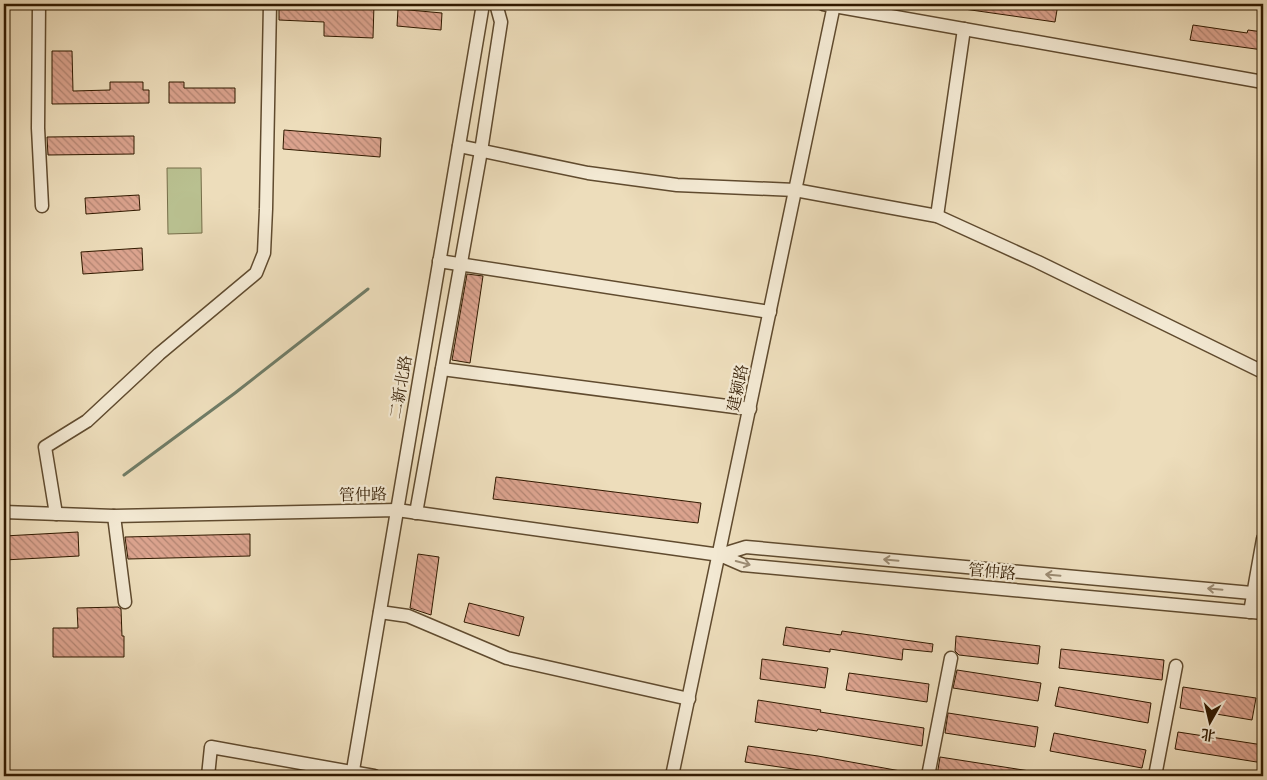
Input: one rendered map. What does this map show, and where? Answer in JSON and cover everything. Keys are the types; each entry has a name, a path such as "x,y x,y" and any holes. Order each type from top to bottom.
{"street":[{"path":"40,4 38,128 42,206"},
{"path":"56,514 45,447 87,421 159,354 256,273 264,253 265,236 270,4"},
{"name":"二新北路","path":"352,774 483,4"},
{"path":"416,513 481,151 501,22 496,4"},
{"path":"829,5 1263,82"},
{"name":"建颍路","path":"672,776 720,555 795,190 829,5"},
{"path":"937,216 964,29"},
{"path":"459,146 588,174 677,185 795,190 937,216 1038,262 1263,372"},
{"path":"439,262 770,312"},
{"path":"442,369 750,409"},
{"name":"管仲路","path":"4,512 114,516 397,510 720,555 743,565 1263,613"},
{"path":"114,516 125,602"},
{"path":"1250,612 1258,593 1263,538"},
{"name":"管仲路","path":"720,555 746,547 1258,593"},
{"path":"380,612 408,616 507,658 689,699"},
{"path":"928,776 951,658"},
{"path":"1155,776 1176,666"},
{"path":"208,776 211,747 352,774 374,776"}],"green space":[{"path":"167,168 201,168 202,233 168,234"}],"building":[{"path":"325,4 374,4 373,38 324,36 324,22 279,20 279,5 325,7"},
{"path":"965,4 1058,4 1055,22 964,9"},
{"path":"398,9 442,13 441,30 397,26"},
{"path":"1193,25 1247,33 1248,30 1263,32 1263,50 1190,40"},
{"path":"52,51 72,51 73,91 110,90 110,82 143,82 143,90 149,90 149,103 52,104"},
{"path":"169,82 184,82 184,88 235,88 235,103 169,103"},
{"path":"284,130 381,138 380,157 283,149"},
{"path":"134,136 134,154 48,155 47,137"},
{"path":"139,195 140,210 86,214 85,198"},
{"path":"142,248 143,270 83,274 81,252"},
{"path":"467,274 483,276 470,363 452,360"},
{"path":"496,477 701,503 698,523 493,499"},
{"path":"78,532 79,556 4,560 4,536"},
{"path":"250,534 250,556 128,559 125,537"},
{"path":"418,554 439,557 431,615 410,608"},
{"path":"469,603 524,617 519,636 464,622"},
{"path":"118,607 121,609 124,657 53,657 53,628 78,628 77,608"},
{"path":"786,627 841,635 842,631 933,644 932,652 903,649 902,660 830,649 830,652 783,645"},
{"path":"956,636 1040,646 1038,664 959,655 955,651"},
{"path":"1061,649 1164,660 1162,680 1059,668"},
{"path":"762,659 828,668 825,688 760,679"},
{"path":"957,670 1041,683 1038,701 953,688"},
{"path":"849,673 929,684 927,702 846,690"},
{"path":"1059,687 1151,703 1148,723 1055,706"},
{"path":"1183,687 1256,698 1252,720 1180,708"},
{"path":"758,700 821,710 820,712 924,728 922,746 818,729 817,731 755,722"},
{"path":"948,713 1038,727 1035,747 945,733"},
{"path":"1178,732 1263,745 1263,763 1175,749"},
{"path":"1054,733 1146,750 1142,768 1050,751"},
{"path":"748,746 906,772 905,776 821,776 821,773 745,762"},
{"path":"940,757 1036,772 1035,776 937,776"}],"waterway":[{"path":"124,475 235,393 368,289"}]}
